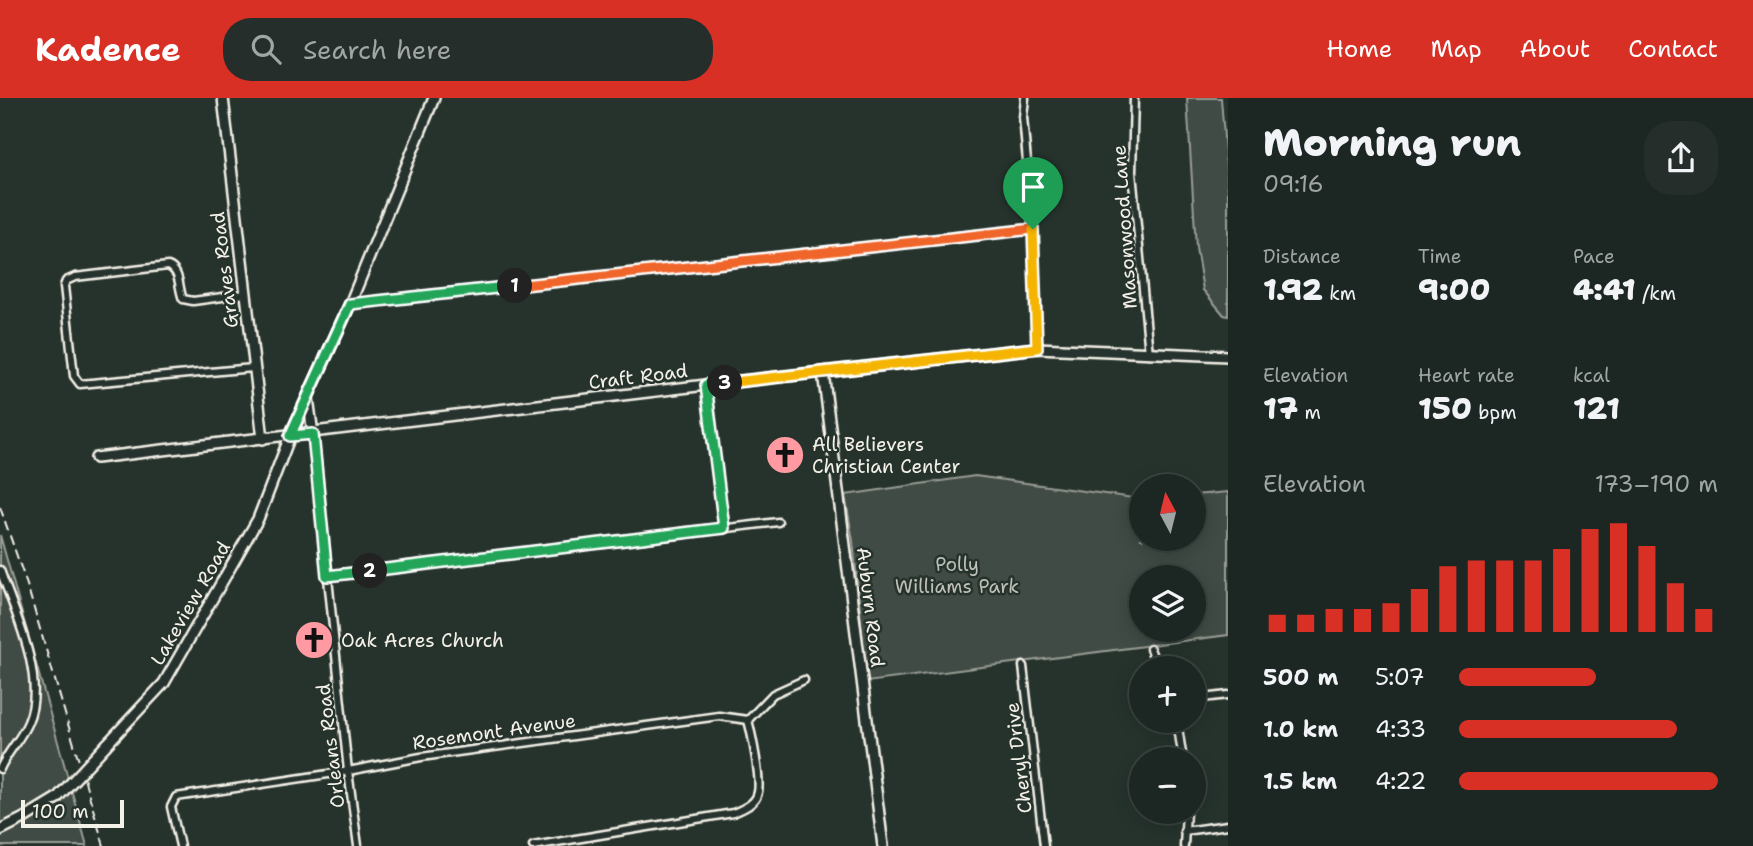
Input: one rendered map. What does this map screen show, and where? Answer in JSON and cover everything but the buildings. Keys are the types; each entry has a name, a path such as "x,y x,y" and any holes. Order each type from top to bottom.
{"street":[{"name":"Graves Road","path":"223,98 253,368 264,439"},
{"name":"Lakeview Road","path":"0,830 57,798 164,683 258,519 290,436 350,304 435,98"},
{"path":"1025,98 1023,117 1033,229 1037,348"},
{"name":"Masonwood Lane","path":"1134,98 1132,172 1149,354"},
{"path":"350,304 1033,229"},
{"path":"245,294 192,301 183,299 177,273 168,266 75,277 66,281 64,286 74,376 80,384 253,368"},
{"name":"Craft Road","path":"96,458 1037,348 1228,356"},
{"name":"Auburn Road","path":"822,372 883,846"},
{"path":"706,385 724,528"},
{"path":"308,396 313,434"},
{"name":"Orleans Road","path":"313,434 358,846"},
{"path":"327,576 778,522"},
{"path":"0,570 28,652 35,699 28,723 0,769"},
{"path":"1150,649 1153,656"},
{"name":"Cheryl Drive","path":"1023,666 1044,846"},
{"path":"533,846 733,813 750,805 758,793 754,740 748,720 773,694 804,680"},
{"path":"1206,698 1228,695"},
{"name":"Rosemont Avenue","path":"180,846 171,807 176,797 421,757 719,716 748,720"},
{"path":"1184,846 1185,824"},
{"path":"1184,831 1228,825"}],"green space":[{"path":"1187,98 1221,98 1228,189 1228,316 1224,315 1203,290 1196,248"},
{"name":"Polly Williams Park","path":"975,476 1129,497 1129,551 1206,551 1206,494 1228,492 1228,635 1206,638 1206,565 1129,565 1129,642 1174,642 867,682 853,541 845,495"},
{"path":"0,535 87,846 0,846"}],"railway":[{"path":"0,507 27,585 104,846"}],"place":[{"name":"All Believers Christian Center","path":"785,455"},
{"name":"Oak Acres Church","path":"314,640"}],"route":[{"path":"1033,229 1037,348 706,385 724,528 327,576 313,434 290,436 350,304 1033,229"}]}
